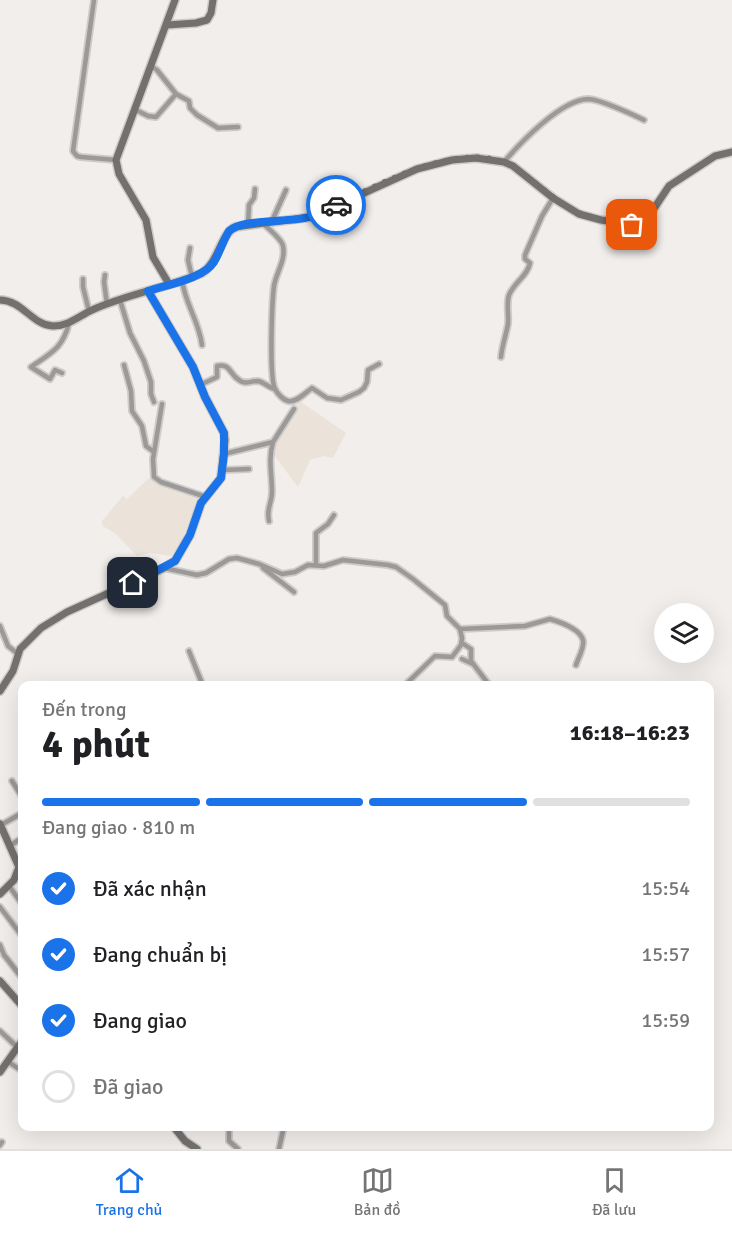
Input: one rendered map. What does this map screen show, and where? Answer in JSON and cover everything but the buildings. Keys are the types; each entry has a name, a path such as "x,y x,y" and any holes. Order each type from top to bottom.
{"street":[{"path":"94,0 73,151 77,156 116,160"},
{"path":"170,284 153,257 146,220 118,172 116,160 175,0"},
{"path":"167,25 207,20 211,13 213,0"},
{"path":"151,66 157,70 176,94 189,101 190,108 197,115 218,128 238,127"},
{"path":"134,109 156,117 176,94"},
{"path":"504,162 542,124 578,101 592,100 644,120"},
{"path":"0,300 10,300 48,325 69,323 107,304 205,271 213,263 230,230 262,222 311,217 417,169 444,161 476,158 504,162 516,168 554,198 583,216 637,225 651,213 670,185 715,156 732,152"},
{"path":"248,225 249,205 254,198 255,189"},
{"path":"272,221 286,190"},
{"path":"501,357 502,343 508,324 508,298 515,283 527,272 530,263 525,259 525,255 542,216 554,198"},
{"path":"262,222 281,239 284,250 274,289 272,360 275,389"},
{"path":"190,248 188,260 192,277"},
{"path":"105,275 107,304"},
{"path":"83,279 89,311"},
{"path":"182,280 183,296 200,332 202,345"},
{"path":"0,691 13,671 24,643 50,622 175,561 190,535 201,503 221,478 224,433 193,367 148,291"},
{"path":"120,300 130,333 144,361 151,382 154,402"},
{"path":"62,373 55,370 50,379 31,367 57,349 69,323"},
{"path":"200,385 217,377 216,368 224,365 229,368 234,377 242,382 259,381 275,389 284,400 295,400 312,388 327,398 341,400 364,388 368,370 379,364"},
{"path":"124,365 132,398 132,411 142,426 147,446 154,452"},
{"path":"162,404 154,452 154,472 157,480 206,497"},
{"path":"269,521 267,510 272,493 270,455 273,442 294,409"},
{"path":"224,454 273,442"},
{"path":"223,470 249,469"},
{"path":"316,565 316,533 328,524 334,515"},
{"path":"164,568 199,575 237,558 282,574 295,572 308,565 324,566 347,560 396,567 442,602 450,620 460,629 462,643 452,657 435,656 409,681"},
{"path":"262,566 294,592"},
{"path":"460,629 525,626 549,619 574,630 582,639 584,643 576,665"},
{"path":"0,626 8,646 18,654"},
{"path":"462,643 471,650 470,659 486,681"},
{"path":"189,651 201,681"},
{"path":"462,659 473,664"},
{"path":"12,781 18,791"},
{"path":"18,815 0,824 18,864"},
{"path":"11,845 18,841"},
{"path":"0,894 18,873"},
{"path":"9,886 18,898"},
{"path":"0,907 18,931"},
{"path":"0,945 4,955 18,973"},
{"path":"0,981 18,1001"},
{"path":"0,1031 18,1043"},
{"path":"0,1072 18,1047"},
{"path":"7,1061 18,1068"},
{"path":"176,1131 186,1145 197,1149"},
{"path":"229,1131 229,1141 237,1149"},
{"path":"279,1149 283,1131"}],"shaded area":[{"path":"298,400 346,433 333,458 324,456 310,460 298,487 271,451 287,415"},
{"path":"149,478 202,497 196,504 179,548 171,556 150,553 137,556 116,534 103,526 102,521 123,496 127,499"}],"way so far":[{"path":"336,205 422,167 456,159 476,158 495,160 513,166 537,186 579,214 632,225"}],"route":[{"path":"133,583 175,561 190,535 201,503 221,478 225,440 224,433 205,397 193,367 148,291 205,271 213,263 232,228 262,222 311,217 336,205"}]}
